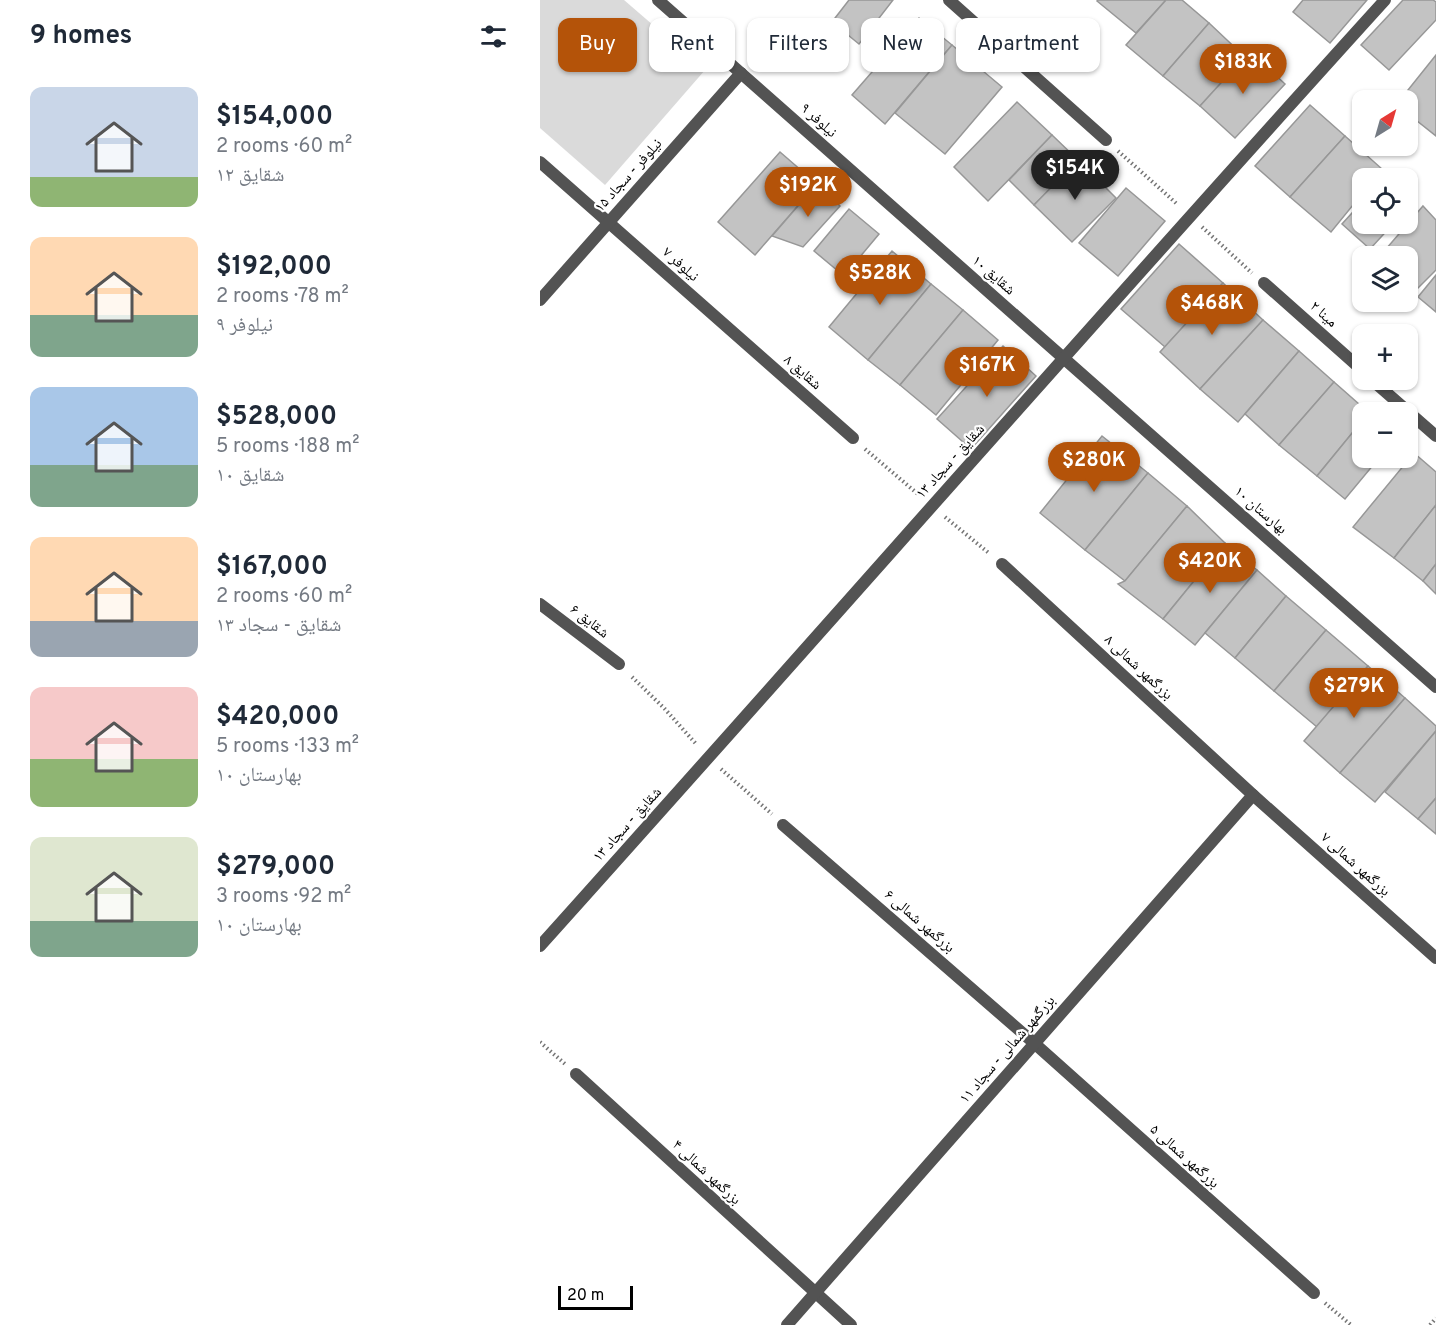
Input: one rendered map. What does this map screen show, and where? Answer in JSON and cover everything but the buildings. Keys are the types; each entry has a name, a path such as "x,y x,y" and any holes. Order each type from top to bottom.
{"street":[{"name":"نیلوفر ۹","path":"658,0 902,216"},
{"path":"949,0 1106,140"},
{"name":"شقایق - سجاد ۱۳","path":"540,946 1385,0"},
{"name":"نیلوفر - سجاد ۱۵","path":"540,300 741,73"},
{"name":"نیلوفر ۷","path":"540,162 731,331"},
{"name":"شقایق ۱۰","path":"902,216 1064,358"},
{"name":"مینا ۲","path":"1264,283 1352,361"},
{"name":"شقایق ۸","path":"731,331 853,438"},
{"name":"بهارستان ۱۰","path":"1064,358 1436,687"},
{"path":"1383,390 1436,436"},
{"name":"بزرگمهر شمالی ۸","path":"1002,564 1253,795"},
{"name":"شقایق ۶","path":"540,604 619,664"},
{"name":"بزرگمهر شمالی ۷","path":"1253,795 1436,958"},
{"name":"بزرگمهر شمالی - سجاد ۱۱","path":"787,1325 1253,795"},
{"name":"بزرگمهر شمالی ۶","path":"783,825 1034,1042"},
{"name":"بزرگمهر شمالی ۵","path":"1034,1042 1314,1293"},
{"name":"بزرگمهر شمالی ۴","path":"576,1074 851,1325"}],"path":[{"path":"540,1042 576,1074"},
{"path":"1314,1293 1351,1325"},
{"path":"1430,1325 1436,1318"}],"shaded area":[{"path":"540,0 624,0 649,22 649,72 703,72 605,185 540,128"}]}
